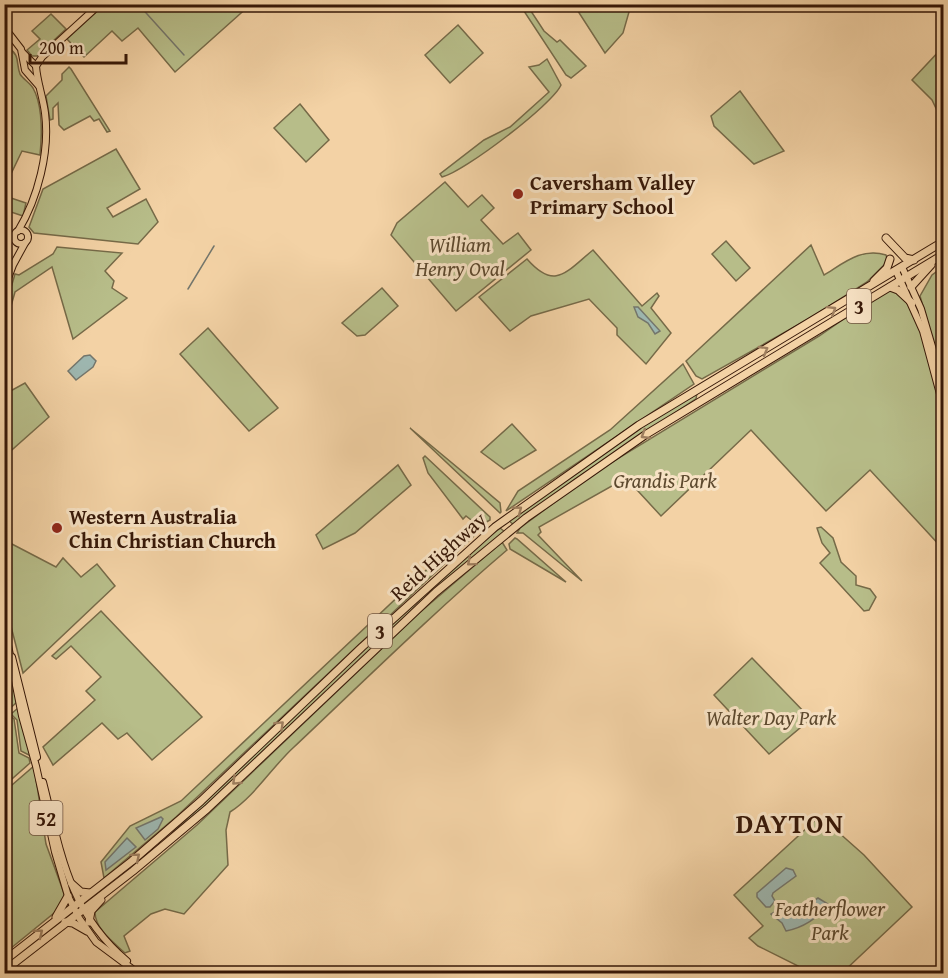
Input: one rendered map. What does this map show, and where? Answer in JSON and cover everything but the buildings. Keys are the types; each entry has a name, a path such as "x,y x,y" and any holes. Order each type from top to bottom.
{"highway":[{"path":"886,238 902,256 914,260"},
{"name":"Reid Highway","path":"4,971 65,922 90,893 201,801 362,647 495,527 590,457 689,394 944,242"},
{"path":"911,287 927,268 944,256"},
{"name":"Reid Highway","path":"4,961 55,920 108,891 207,809 411,615 480,554 597,467 695,405 944,256"},
{"path":"863,291 891,260"},
{"path":"890,287 898,290 912,303"},
{"path":"72,884 81,892 90,893"},
{"path":"89,922 91,911 108,891"},
{"path":"55,920 68,896"},
{"path":"65,922 73,922 87,931"}],"main road":[{"path":"39,87 28,73 32,64 100,4"},
{"path":"4,27 32,64 45,112 46,143 34,192 18,231 14,235 15,254 5,286"},
{"path":"5,286 29,237 26,224 34,204 34,192"},
{"path":"18,231 27,232"},
{"path":"15,241 19,244 25,243"},
{"path":"899,269 911,287 931,339 944,387"},
{"path":"904,278 925,337 944,409"},
{"name":"52","path":"5,629 77,908 87,931 108,953 139,974"},
{"name":"52","path":"5,629 22,716 36,766 54,852 68,896 130,967"}],"green space":[{"path":"104,5 250,5 175,72 138,28 122,41 112,31 84,57 67,39"},
{"path":"520,5 527,5 544,31 557,42 560,40 586,66 571,78 566,75"},
{"path":"574,5 631,5 623,33 605,53"},
{"path":"51,14 66,29 37,56 32,56 27,50 40,39 32,31"},
{"path":"458,25 483,53 450,83 425,55"},
{"path":"943,47 943,123 932,100 912,80"},
{"path":"9,49 16,56 20,74 32,86 36,95 39,103 41,130 40,155 22,151 9,178 4,176 4,53"},
{"path":"547,59 561,85 554,94 526,121 487,151 442,177 440,174 484,140 510,127 549,92 529,67 539,65"},
{"path":"69,67 110,131 107,132 99,119 94,121 90,116 64,130 59,125 58,103 53,108 53,119 50,120 46,96 62,80 62,74"},
{"path":"740,91 784,151 754,164 714,126 711,116"},
{"path":"300,104 329,140 306,162 274,128"},
{"path":"116,149 140,189 107,208 113,217 146,199 158,222 138,244 34,233 29,227 43,189"},
{"name":"William Henry Oval","path":"445,182 468,207 482,195 494,208 481,220 503,244 518,233 531,250 456,311 391,235 397,223"},
{"path":"5,196 26,203 23,216 5,210"},
{"path":"726,241 750,268 736,281 712,254"},
{"path":"811,245 824,275 846,261 869,253 886,255 888,261 867,282 812,317 702,379 696,376 686,361"},
{"path":"57,247 122,253 105,271 114,281 112,288 127,298 73,339 52,267 15,292 5,327 5,308 15,274 19,275 53,254"},
{"path":"593,250 642,306 657,293 659,296 651,308 671,333 646,364 617,335 617,328 589,299 531,316 510,331 479,297 527,259 537,269 553,276 568,271"},
{"path":"943,267 943,328 940,341 943,375 920,296 932,275"},
{"name":"Grandis Park","path":"890,287 912,303 943,410 943,549 870,470 826,511 751,430 661,516 626,478 539,527 541,532 538,535 582,581 523,533 517,533 520,528 594,473 819,336"},
{"path":"382,288 398,306 365,335 357,336 342,323"},
{"path":"208,328 278,408 249,431 180,354"},
{"path":"683,364 694,384 506,511 518,491 610,430"},
{"path":"25,383 49,417 5,456 5,394"},
{"path":"697,393 696,399 575,479 514,525 508,520 640,428"},
{"path":"512,424 536,450 504,469 481,452"},
{"path":"410,428 500,503 501,512 500,513"},
{"path":"425,456 490,517 490,520 479,526 466,516 463,519 428,473 423,458"},
{"path":"398,465 411,485 355,533 323,549 316,535"},
{"path":"821,527 833,538 841,562 856,576 856,585 870,589 876,597 869,610 864,611 820,563 830,553 822,543 817,528"},
{"path":"500,528 505,532 186,824 169,836 435,581"},
{"path":"474,536 176,817 104,878 101,862 130,826 181,801 454,544"},
{"path":"515,538 566,582 510,549 509,544"},
{"path":"502,542 507,550 373,672 286,755 247,798 230,812 226,830 228,865 184,914 165,909 151,914 124,936 130,951 125,953 110,940 101,930 95,912 197,825 418,614"},
{"path":"10,543 56,567 63,558 81,577 97,564 115,586 23,673 5,603 5,547"},
{"path":"101,611 202,717 152,760 127,733 118,739 102,723 53,765 43,747 95,700 86,691 101,677 71,646 56,659 52,656"},
{"path":"4,643 17,702 5,713 4,713"},
{"name":"Walter Day Park","path":"752,658 808,716 807,722 769,754 714,695"},
{"path":"18,708 29,755 21,751 17,720 11,714"},
{"path":"10,716 14,719 19,753 29,758 30,763 5,785 5,720"},
{"path":"34,766 46,844 65,896 59,909 5,953 5,791"},
{"name":"Featherflower Park","path":"820,816 864,855 912,907 842,973 812,973 758,946 749,938 763,926 734,895"}],"water":[{"path":"634,307 638,307 660,331 655,334 648,323 638,317"},
{"path":"90,355 96,361 93,367 76,380 68,371 84,356"},
{"path":"161,817 163,819 158,829 145,840 136,828"},
{"path":"127,838 136,847 106,870 105,862"},
{"path":"786,868 793,870 796,876 773,893 775,901 770,907 766,907 757,897 757,893"},
{"path":"818,898 828,904 810,922 792,930 786,931 782,923 771,914 781,908 787,918"}],"waterway":[{"path":"138,4 184,55"},
{"path":"188,289 214,246"}],"place":[{"name":"Caversham Valley Primary School","path":"518,194"},
{"name":"Western Australia Chin Christian Church","path":"57,528"}],"district":[{"name":"DAYTON","path":"790,823"}]}
